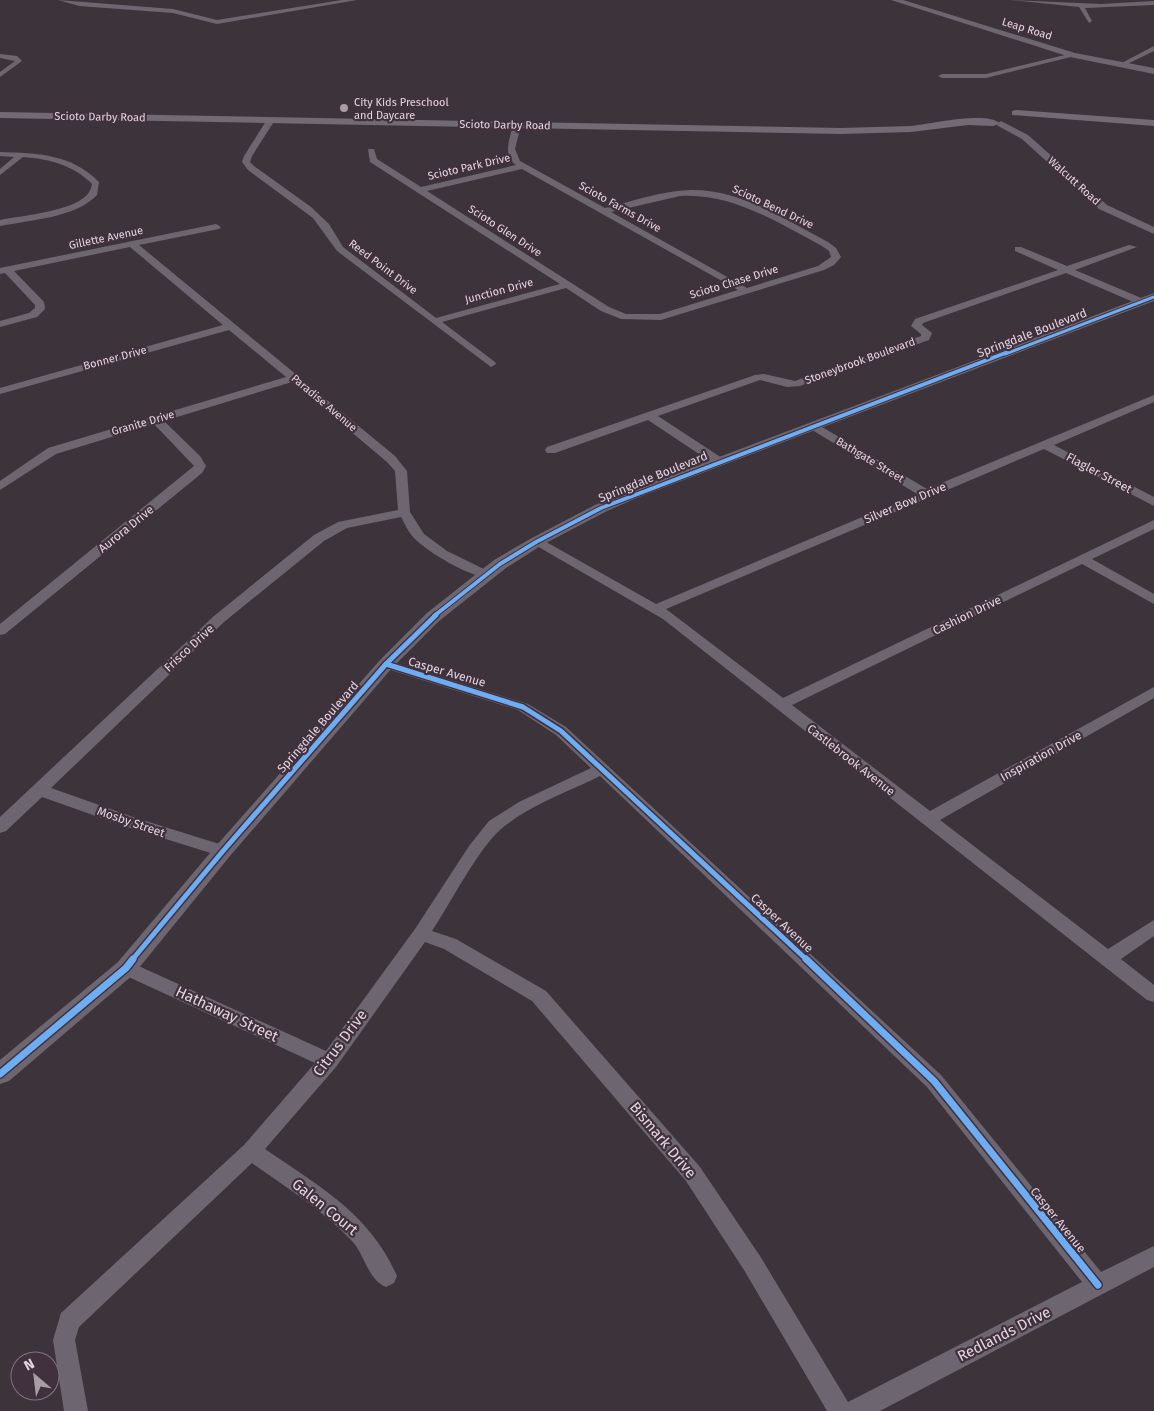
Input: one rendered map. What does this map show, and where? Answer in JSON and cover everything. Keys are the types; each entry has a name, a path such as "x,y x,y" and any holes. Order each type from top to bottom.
{"main road":[{"path":"1003,111 1020,119 1071,117 1154,124"},
{"name":"Scioto Darby Road","path":"950,124 985,113 983,119 998,124"},
{"name":"Scioto Darby Road","path":"0,114 867,131 950,124 998,124 1020,119"}],"street":[{"path":"61,0 173,11 211,21 225,22 354,0"},
{"path":"113,6 125,0"},
{"name":"Leap Road","path":"894,0 1073,55 1154,71"},
{"path":"1013,0 1081,6 1125,6 1154,3"},
{"path":"1081,6 1089,21"},
{"path":"1121,65 1152,50"},
{"path":"942,76 986,76 1073,55"},
{"path":"0,56 18,59 19,61 0,75"},
{"path":"1020,119 1020,130 1025,137"},
{"name":"Reed Point Drive","path":"271,120 246,162 314,214 323,223 340,249 435,321"},
{"name":"Walcutt Road","path":"998,124 1025,137 1095,202 1118,216 1154,231"},
{"name":"Scioto Farms Drive","path":"517,125 511,149 516,162 746,291"},
{"name":"Scioto Glen Drive","path":"371,151 374,160 610,312 635,318"},
{"path":"0,154 21,155 64,162 82,170 96,184 96,189 89,198 62,210 0,223"},
{"path":"0,173 21,155"},
{"name":"Scioto Park Drive","path":"420,190 524,166"},
{"name":"Scioto Bend Drive","path":"604,211 668,195 692,192 718,194 738,201 826,244 833,250 836,257"},
{"name":"Gillette Avenue","path":"4,270 216,227"},
{"name":"Paradise Avenue","path":"132,244 391,459 401,471 404,512 420,536 442,554 487,574"},
{"name":"Stoneybrook Boulevard","path":"551,450 759,377 774,378 786,384 796,384 925,338 927,333 916,326 919,321 1132,247"},
{"path":"1018,248 1068,270 1148,299"},
{"name":"Scioto Chase Drive","path":"635,318 667,315 821,268 831,263 836,257"},
{"path":"0,324 34,315 40,309 40,304 4,270"},
{"name":"Junction Drive","path":"435,321 568,285"},
{"name":"Springdale Boulevard","path":"0,1074 126,968 222,851 386,664 433,617 487,574 536,542 601,508 718,461 1148,299"},
{"path":"435,321 491,364"},
{"name":"Bonner Drive","path":"0,391 231,326"},
{"name":"Granite Drive","path":"0,486 52,451 294,378"},
{"name":"Silver Bow Drive","path":"655,608 1154,398"},
{"path":"649,415 718,461"},
{"name":"Aurora Drive","path":"0,631 198,470 200,466 196,460 155,420"},
{"name":"Bathgate Street","path":"813,426 926,494"},
{"name":"Flagler Street","path":"1044,444 1154,502"},
{"name":"Frisco Drive","path":"0,828 219,619 319,538 343,525 404,512"},
{"name":"Cashion Drive","path":"780,705 1154,524"},
{"name":"Castlebrook Avenue","path":"536,542 668,616 927,820 1154,995"},
{"path":"1082,559 1154,600"},
{"name":"Casper Avenue","path":"386,664 523,707 561,732 873,1021 934,1081 1098,1285"},
{"name":"Inspiration Drive","path":"927,820 1154,692"},
{"name":"Citrus Drive","path":"76,1411 64,1340 70,1321 251,1151 329,1060 421,934 475,850 495,824 526,806 601,769"},
{"name":"Mosby Street","path":"40,790 130,822 222,851"},
{"path":"1108,958 1154,927"},
{"name":"Bismark Drive","path":"421,934 450,944 539,996 693,1174 752,1263 840,1411"},
{"name":"Hathaway Street","path":"126,968 329,1060"},
{"name":"Galen Court","path":"251,1151 335,1210 362,1236 386,1276"},
{"name":"Redlands Drive","path":"855,1411 1154,1256"}],"cycle path":[{"path":"0,1074 126,968 223,851 386,664 433,617 500,564 536,542 601,508 634,494 1154,297"},
{"path":"386,664 523,707 561,731 880,1028 934,1081 1098,1285"}],"place":[{"name":"City Kids Preschool and Daycare","path":"344,108"}]}
